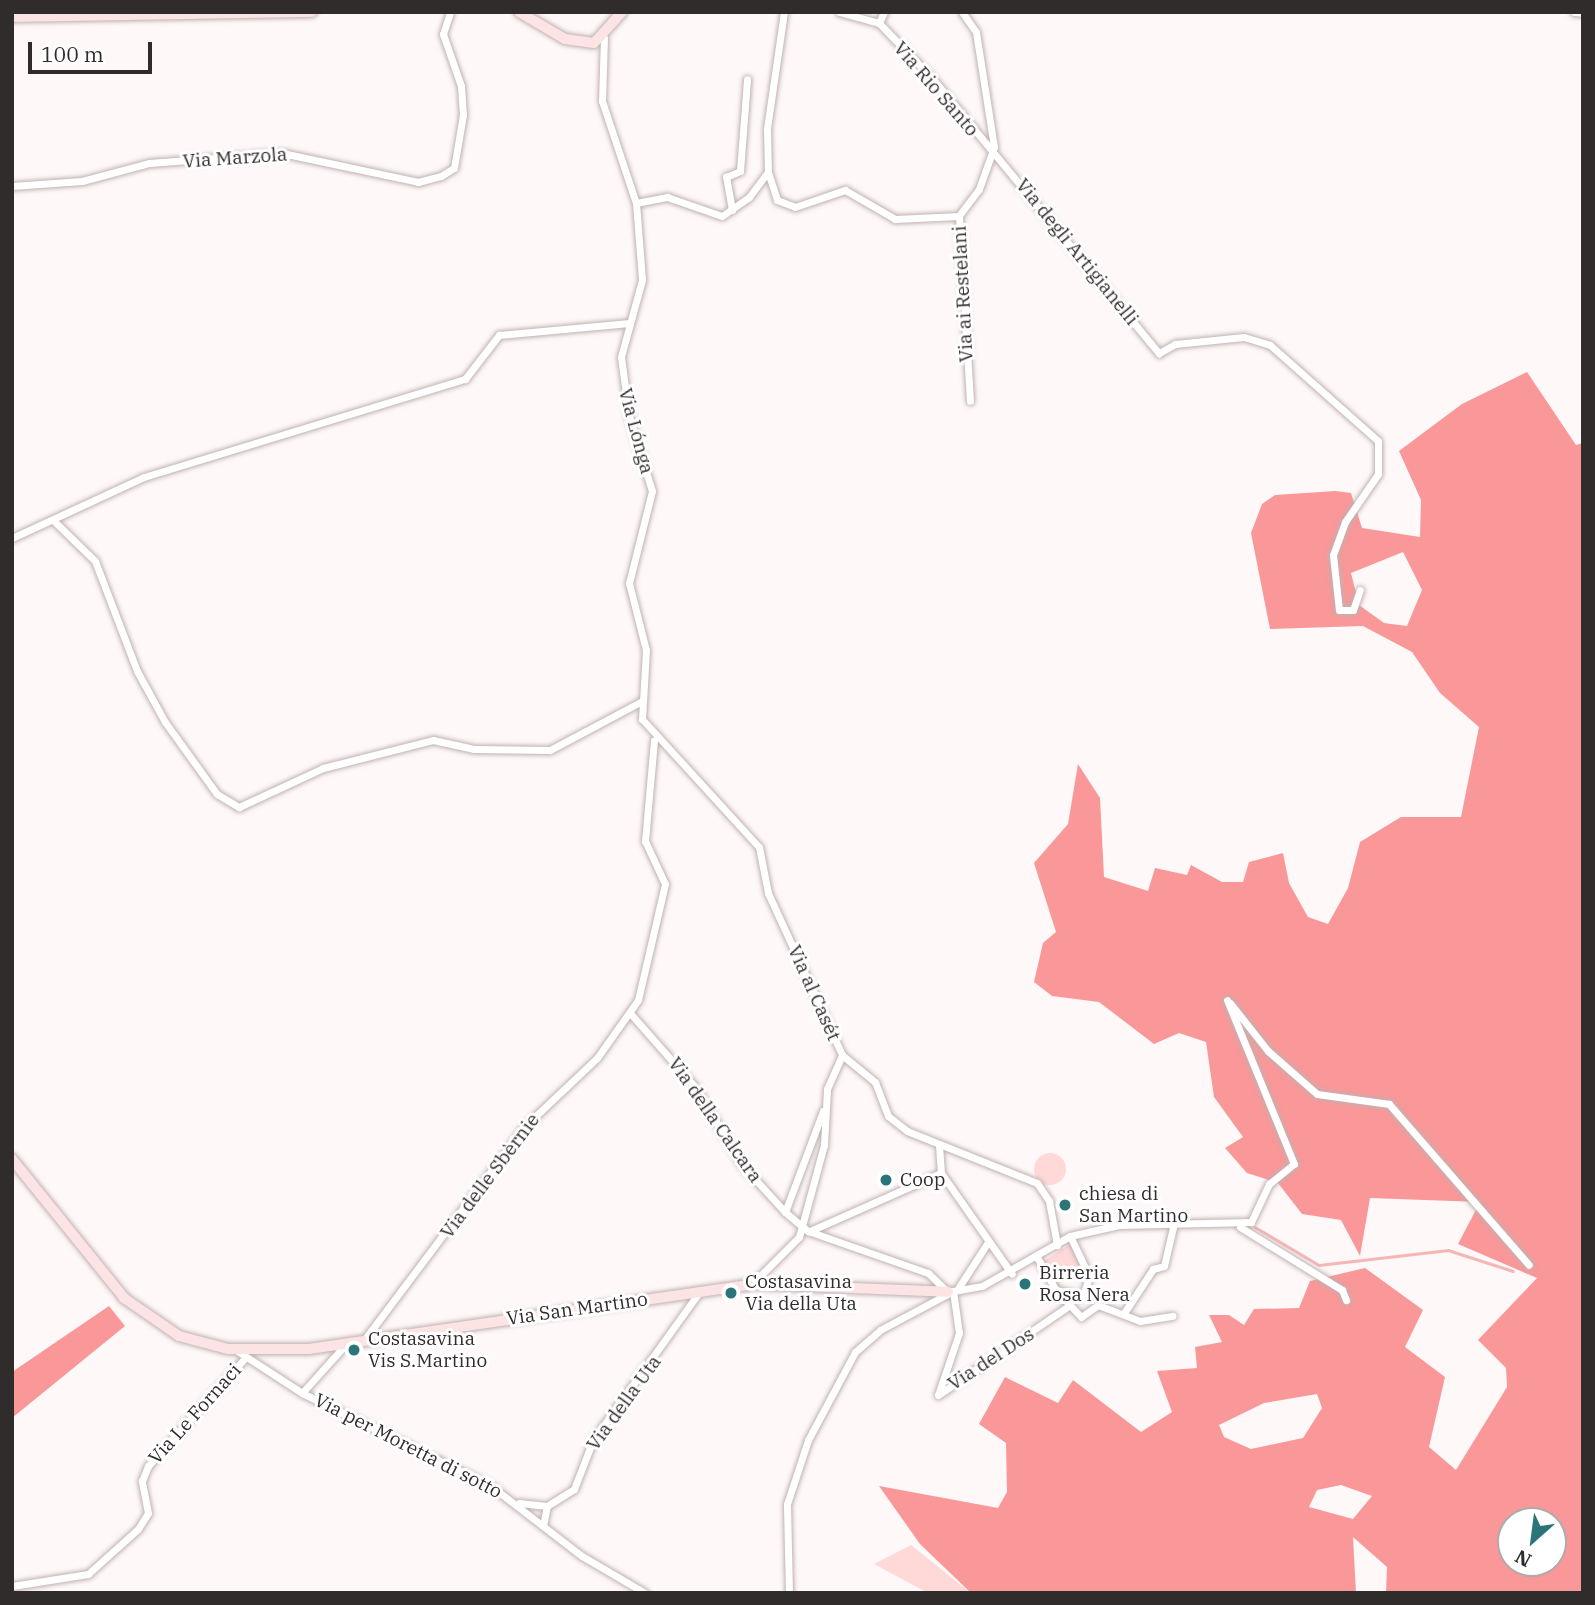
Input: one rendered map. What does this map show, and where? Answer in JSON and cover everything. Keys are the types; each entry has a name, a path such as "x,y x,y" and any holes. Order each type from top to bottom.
{"street":[{"path":"12,17 312,12"},
{"name":"Via Marzola","path":"12,186 82,181 149,163 282,153 418,182 454,168 463,116 461,86 443,34 450,12"},
{"path":"519,12 565,39 604,38 622,12"},
{"path":"784,12 767,129 768,173 777,200 788,208 845,190 895,219 959,216"},
{"name":"Via Rio Santo","path":"839,12 879,23 993,154"},
{"path":"879,23 884,12"},
{"path":"962,12 976,32 993,154"},
{"path":"1574,12 1583,13"},
{"name":"Via Lónga","path":"604,38 602,101 636,203 642,280 629,323 622,386 652,491 629,583 646,650 642,719 654,739"},
{"path":"732,210 726,177 740,171 747,79"},
{"name":"Via ai Restelani","path":"970,401 959,216 993,154"},
{"name":"Via degli Artigianelli","path":"993,154 1159,353 1175,344 1244,337 1270,345 1378,441 1378,474 1345,522 1333,555 1339,610 1353,610 1360,590"},
{"path":"636,203 667,197 707,214 732,210 768,173"},
{"path":"12,538 55,522 144,477 466,379 499,335 629,323"},
{"path":"55,522 95,561 136,671 217,794 227,803 248,806 323,768 433,740 474,749 550,750 642,701"},
{"name":"Via delle Sbèrnie","path":"363,1341 524,1127 597,1058 630,1013 665,884 645,841 654,739"},
{"name":"Via al Casét","path":"654,739 759,847 768,893 842,1055 875,1082 888,1116 939,1145 1037,1183 1050,1216 1057,1245"},
{"path":"1240,1227 1257,1215 1269,1184 1294,1164 1227,1000 1268,1051 1317,1094 1389,1104 1529,1265"},
{"name":"Via della Calcara","path":"630,1013 696,1088 742,1165 800,1225 808,1231 928,1273 953,1291"},
{"path":"785,1212 842,1055"},
{"path":"752,1284 799,1237 800,1225 824,1145 825,1104"},
{"path":"939,1145 941,1173 1012,1274"},
{"name":"Via San Martino","path":"12,1158 109,1284 141,1312 179,1336 236,1350 346,1344 752,1284 953,1291 1012,1274 1070,1236"},
{"path":"808,1231 941,1173"},
{"path":"1056,1290 1083,1296 1089,1276 1070,1236 1215,1220 1240,1227 1342,1290 1346,1300"},
{"path":"1124,1313 1153,1269 1164,1266 1174,1223"},
{"path":"789,1593 787,1504 808,1440 855,1352 880,1330 953,1291 988,1242"},
{"path":"1038,1259 1067,1307 1081,1317 1098,1305 1140,1321 1173,1316"},
{"name":"Via della Uta","path":"547,1506 574,1489 593,1440 700,1291"},
{"name":"Via del Dos","path":"953,1291 959,1333 938,1395 1067,1307"},
{"path":"302,1393 346,1344"},
{"name":"Via per Moretta di sotto","path":"236,1350 244,1359 302,1393 518,1503 543,1526 645,1593"},
{"name":"Via Le Fornaci","path":"12,1586 88,1574 138,1529 148,1513 142,1481 148,1466 244,1359"},
{"path":"518,1503 547,1506 543,1526"}],"shaded area":[{"path":"1527,372 1576,445 1583,443 1583,1593 1386,1593 1387,1567 1353,1537 1356,1593 971,1593 920,1544 879,1486 998,1508 1007,1492 1006,1443 979,1424 1005,1377 1058,1403 1073,1380 1141,1432 1172,1412 1157,1371 1197,1368 1195,1347 1222,1342 1209,1315 1229,1315 1244,1325 1254,1309 1299,1308 1310,1281 1365,1268 1423,1310 1405,1347 1445,1377 1429,1447 1456,1470 1507,1387 1506,1368 1478,1340 1537,1278 1458,1244 1480,1202 1370,1198 1360,1256 1341,1220 1302,1214 1278,1183 1247,1173 1225,1148 1243,1137 1214,1097 1206,1042 1179,1033 1154,1044 1099,1002 1052,996 1034,982 1043,943 1056,932 1034,863 1068,824 1078,764 1100,798 1104,877 1148,891 1155,868 1187,875 1191,865 1222,882 1243,882 1249,862 1283,853 1289,883 1308,917 1328,924 1348,888 1360,842 1401,817 1461,817 1479,727 1440,693 1412,652 1363,626 1270,629 1251,533 1262,504 1275,495 1335,491 1351,493 1362,528 1420,537 1421,500 1399,451 1462,404","holes":["1403,552 1422,590 1407,626 1384,623 1359,605 1351,573","1317,1394 1322,1408 1303,1438 1251,1449 1224,1437 1219,1425 1264,1403","1341,1485 1372,1496 1353,1519 1309,1507 1317,1490"]},
{"path":"1050,1153 1061,1158 1066,1169 1061,1180 1050,1185 1039,1180 1034,1169 1039,1158"},
{"path":"1072,1243 1085,1273 1064,1270 1058,1289 1039,1264"},
{"path":"109,1306 125,1326 12,1418 12,1372"},
{"path":"911,1545 968,1593 928,1593 874,1564"}],"waterway":[{"path":"1255,1227 1319,1265 1448,1250 1513,1271"}],"place":[{"name":"Coop","path":"886,1180"},
{"name":"chiesa di San Martino","path":"1065,1205"},
{"name":"Birreria Rosa Nera","path":"1025,1284"},
{"name":"Costasavina Via della Uta","path":"731,1293"},
{"name":"Costasavina Vis S.Martino","path":"354,1350"}]}
